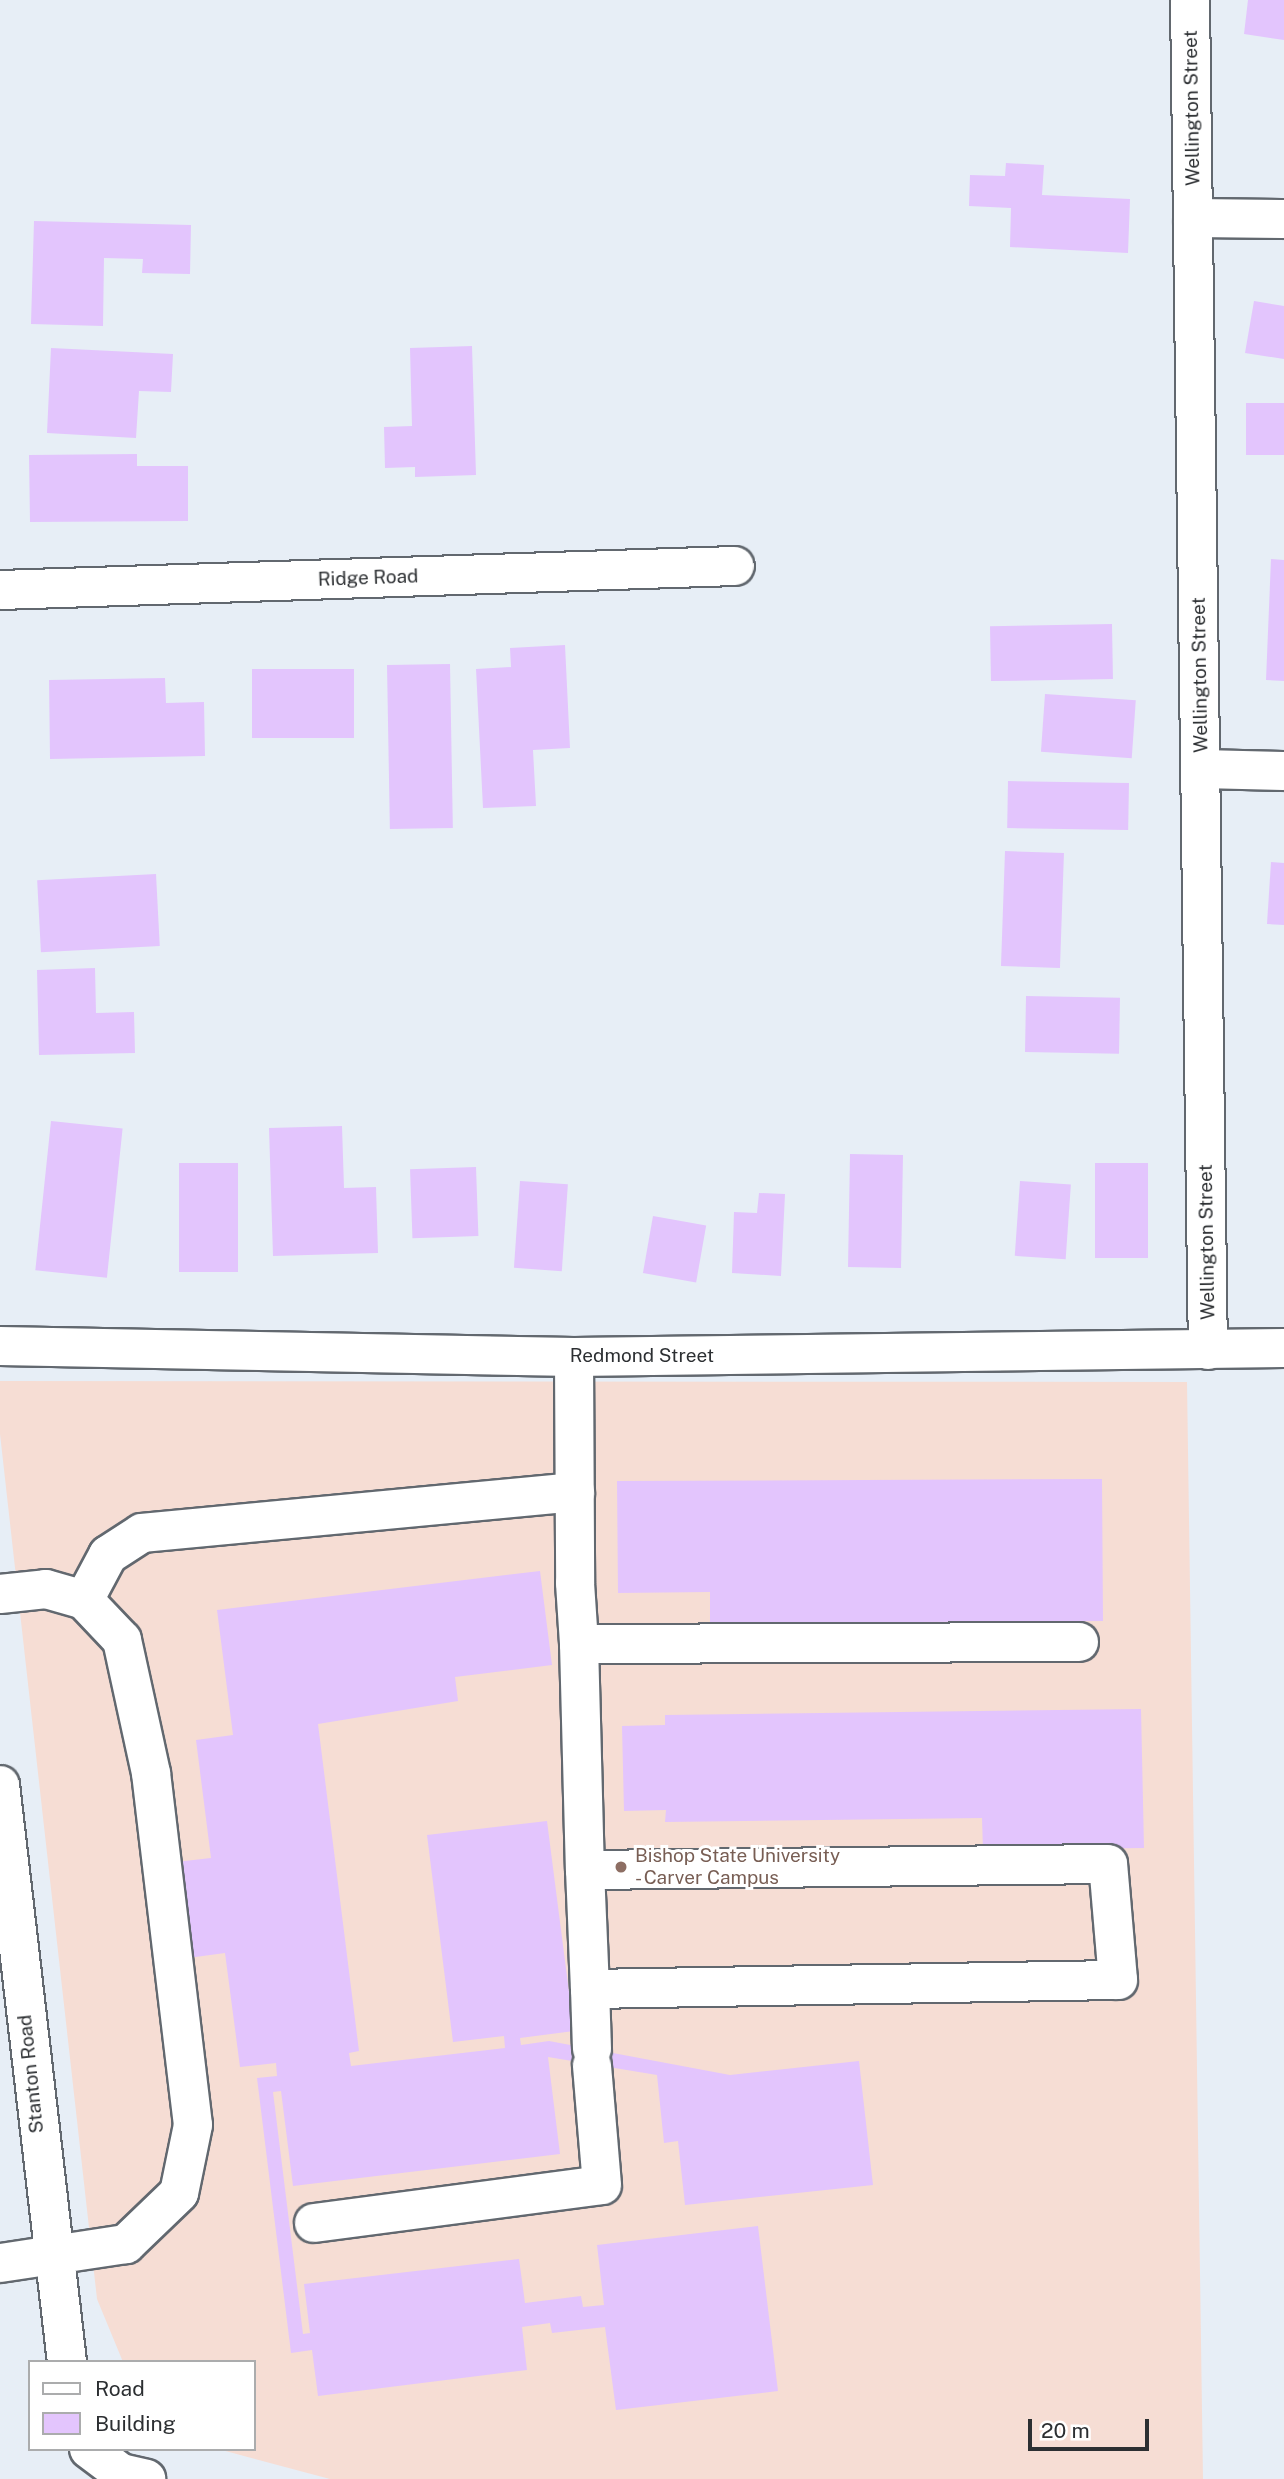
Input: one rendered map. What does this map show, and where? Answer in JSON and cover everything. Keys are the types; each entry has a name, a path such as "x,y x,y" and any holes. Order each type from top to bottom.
{"street":[{"name":"Wellington Street","path":"1190,0 1208,1350"},
{"path":"1193,218 1284,219"},
{"name":"Ridge Road","path":"0,590 735,566"},
{"path":"1201,769 1284,771"},
{"name":"Redmond Street","path":"0,1346 573,1357 1284,1348"},
{"path":"314,2223 602,2185 592,2057 585,1870 573,1357"},
{"path":"85,1600 108,1555 142,1534 575,1492"},
{"path":"0,1594 46,1589 85,1600 122,1640 151,1773 193,2124 179,2193 126,2244 52,2258 0,2263"},
{"path":"579,1644 1079,1642"},
{"name":"Stanton Road","path":"1,1796 52,2258 67,2360"},
{"path":"585,1870 1108,1864 1118,1980 590,1989"},
{"path":"92,2451 134,2476"}],"shaded area":[{"name":"Bishop State University - Carver Campus","path":"0,1381 1187,1382 1203,2479 330,2479 225,2451 256,2451 256,2360 122,2360 97,2299 0,1434"}],"building":[{"path":"1248,0 1284,0 1284,40 1244,34"},
{"path":"1006,163 1044,165 1042,195 1130,199 1128,253 1010,247 1011,208 969,206 970,175 1005,176"},
{"path":"34,221 191,225 190,274 142,273 143,259 104,258 103,326 31,324"},
{"path":"1254,301 1284,306 1284,359 1245,353"},
{"path":"472,346 476,475 415,477 415,467 385,468 384,427 412,426 410,348"},
{"path":"51,348 173,354 171,392 139,391 136,438 47,433"},
{"path":"1246,403 1284,403 1284,455 1246,455"},
{"path":"137,454 137,466 188,466 188,521 30,522 29,455"},
{"path":"1271,559 1284,560 1284,681 1266,680"},
{"path":"1112,624 1113,679 991,681 990,626"},
{"path":"565,645 570,748 533,750 536,806 483,808 476,669 511,667 510,648"},
{"path":"450,664 453,828 390,829 387,665"},
{"path":"252,669 354,669 354,738 252,738"},
{"path":"165,678 166,703 204,702 205,756 50,759 49,680"},
{"path":"1045,694 1136,700 1132,758 1041,752"},
{"path":"1008,781 1129,783 1128,830 1007,828"},
{"path":"1005,851 1064,853 1060,968 1001,966"},
{"path":"1271,862 1284,863 1284,925 1267,924"},
{"path":"156,874 160,946 41,952 37,880"},
{"path":"95,968 96,1013 134,1012 135,1053 39,1055 37,970"},
{"path":"1026,996 1120,998 1119,1054 1025,1052"},
{"path":"51,1121 123,1129 107,1278 35,1270"},
{"path":"342,1126 344,1188 376,1187 378,1253 273,1256 269,1128"},
{"path":"850,1154 903,1155 901,1268 848,1267"},
{"path":"179,1163 238,1163 238,1272 179,1272"},
{"path":"1095,1163 1148,1163 1148,1258 1095,1258"},
{"path":"476,1167 478,1236 412,1238 410,1169"},
{"path":"520,1181 568,1184 562,1271 514,1268"},
{"path":"1020,1181 1071,1185 1066,1259 1015,1256"},
{"path":"759,1193 785,1194 781,1276 732,1273 734,1212 757,1213"},
{"path":"653,1216 706,1225 696,1282 643,1273"},
{"path":"1102,1479 1103,1621 710,1623 710,1592 618,1593 617,1481"},
{"path":"540,1571 552,1665 455,1677 458,1701 318,1724 359,2051 349,2053 351,2066 505,2048 504,2036 453,2042 427,1835 547,1821 574,2031 520,2038 521,2045 549,2041 730,2075 859,2061 873,2185 685,2205 678,2141 664,2143 657,2075 548,2057 560,2154 293,2186 281,2091 273,2092 303,2334 310,2333 304,2284 519,2259 525,2303 581,2296 583,2307 604,2305 597,2245 758,2226 778,2391 616,2410 605,2327 552,2333 550,2323 522,2327 527,2370 318,2396 312,2350 291,2353 257,2078 277,2076 276,2063 240,2067 225,1953 188,1958 176,1862 211,1858 196,1740 233,1735 217,1610"},
{"path":"1141,1709 1144,1848 983,1850 982,1818 665,1822 666,1810 624,1811 622,1726 665,1725 665,1715"}],"place":[{"name":"Bishop State University - Carver Campus","path":"621,1867"}]}
